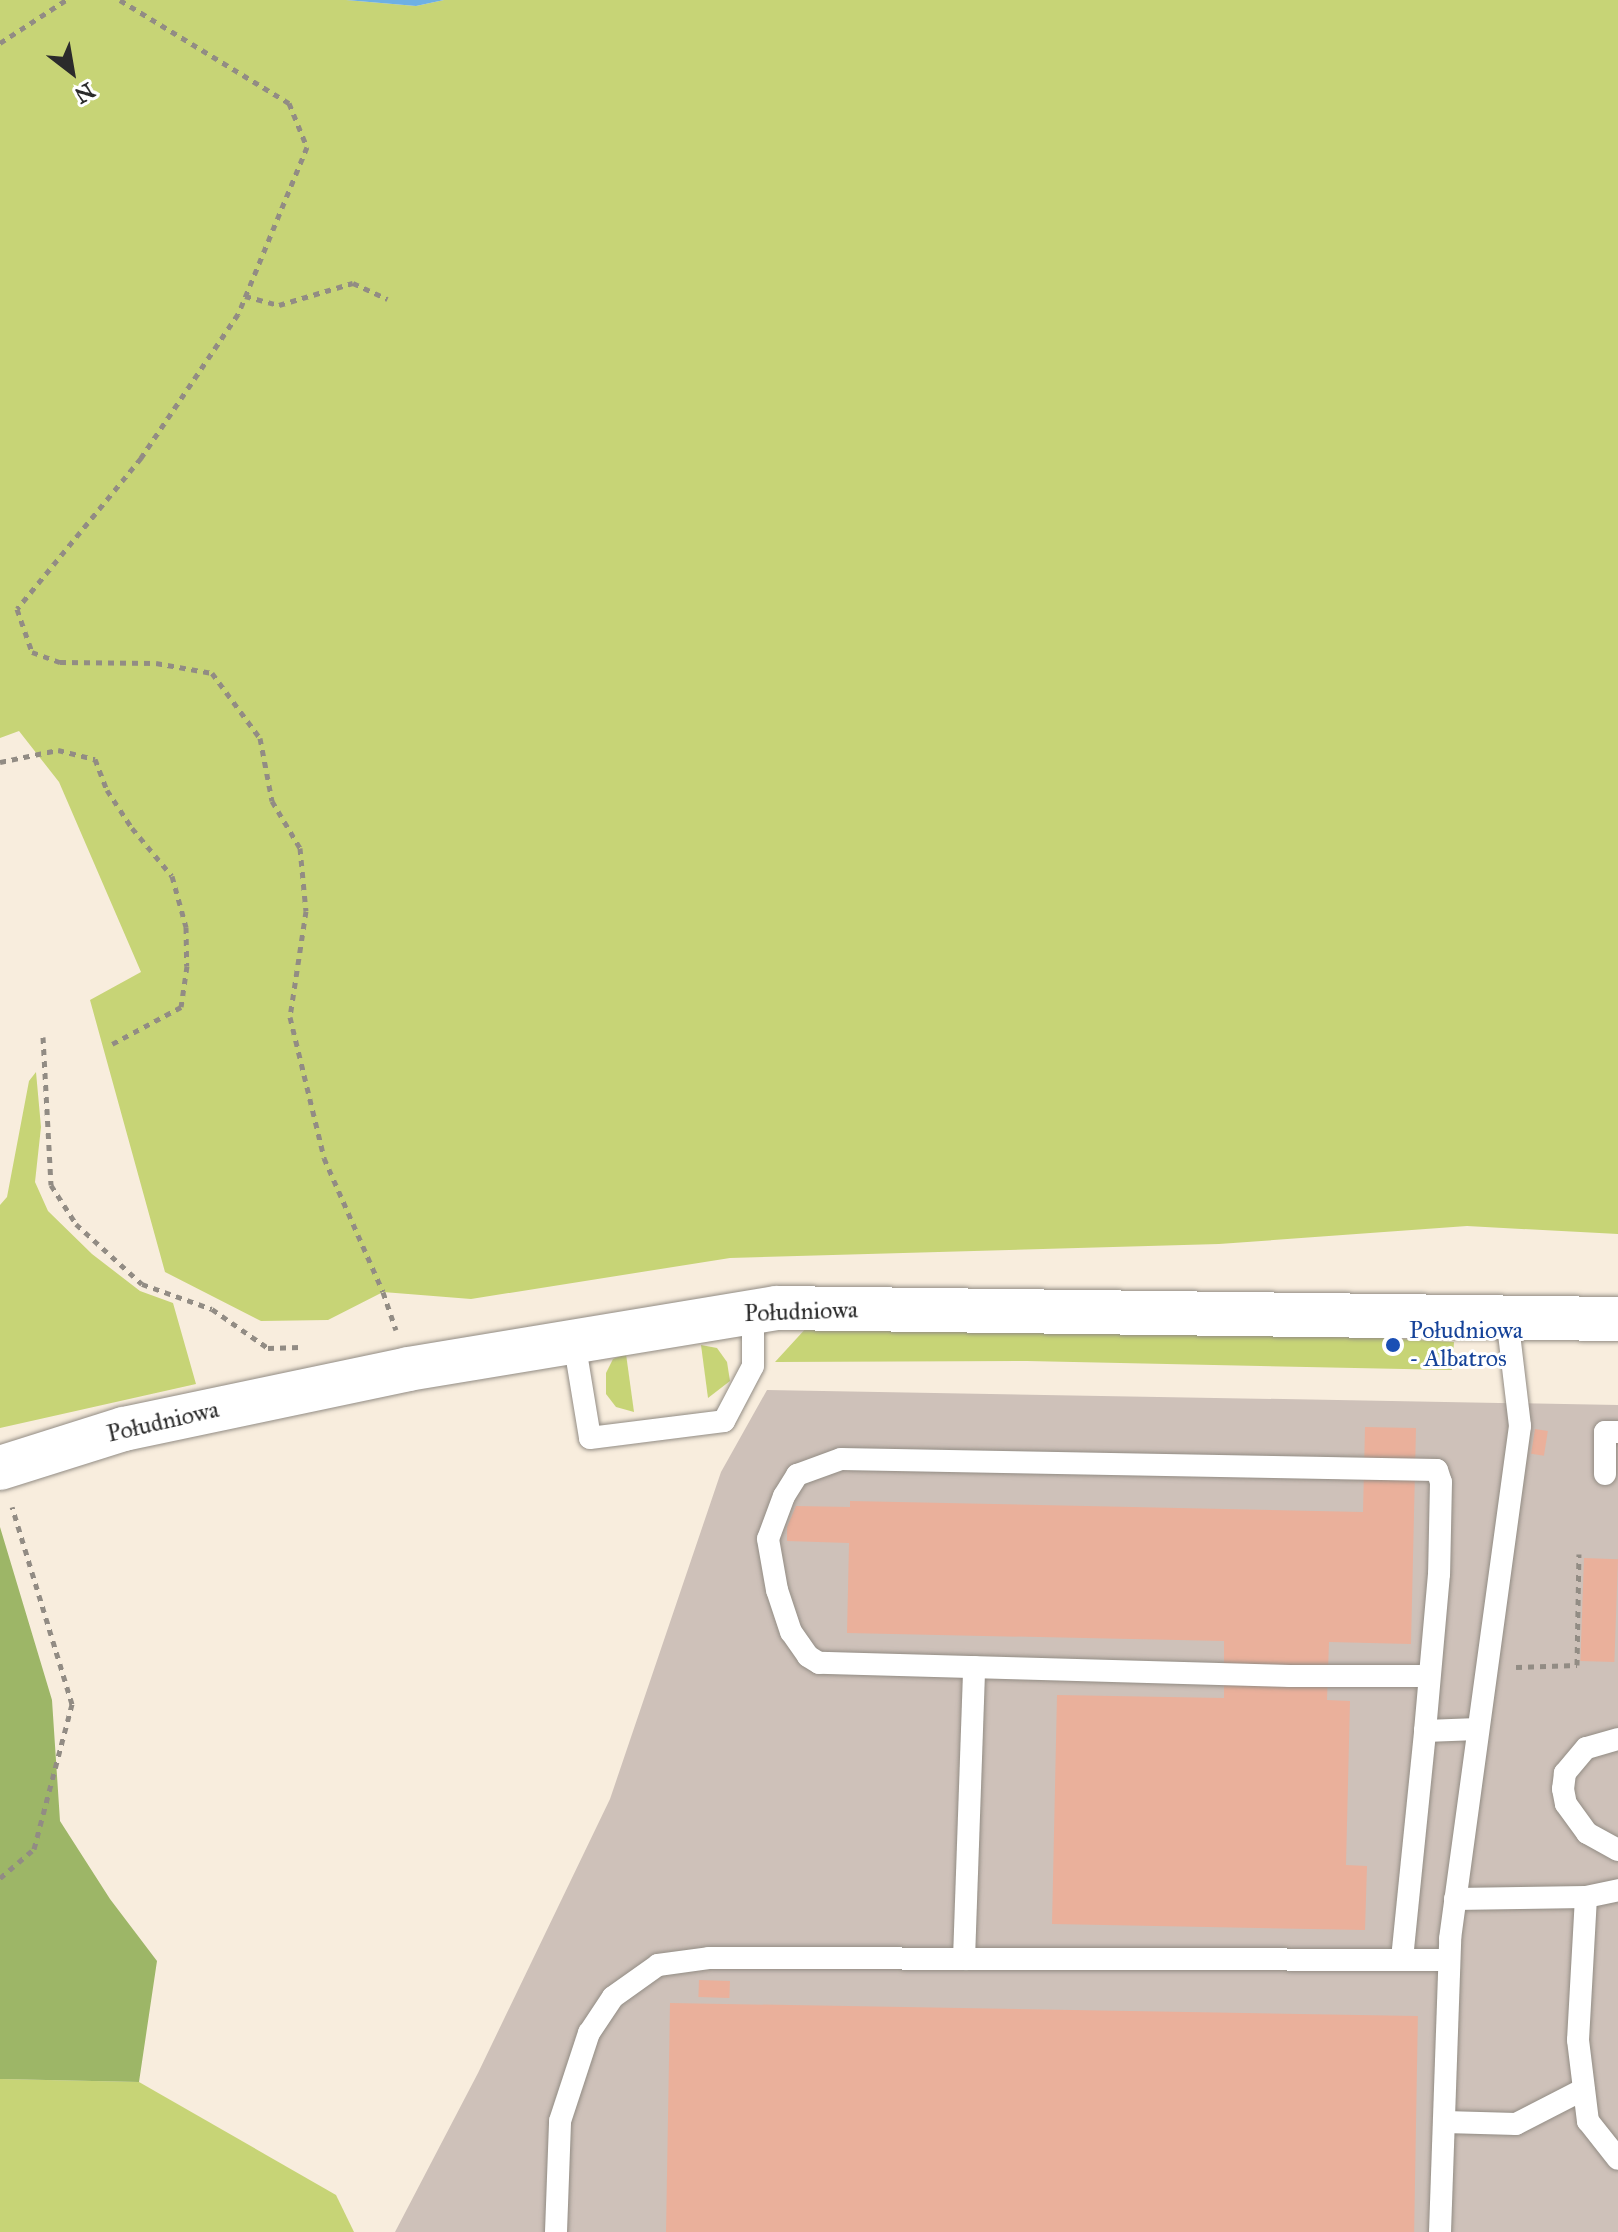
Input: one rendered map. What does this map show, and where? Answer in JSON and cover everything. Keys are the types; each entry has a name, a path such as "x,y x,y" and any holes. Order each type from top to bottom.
{"street":[{"name":"Południowa","path":"0,1468 124,1429 408,1369 776,1308 1618,1319"}],"lane":[{"path":"574,1341 590,1438 724,1421 753,1366 753,1312"},
{"path":"1440,2232 1449,1960 1455,1899 1520,1426 1507,1317"},
{"path":"1605,1474 1605,1432 1618,1432"},
{"path":"1402,1959 1439,1574 1441,1482 1437,1470 841,1459 797,1475 784,1496 768,1539 777,1590 791,1632 808,1656 819,1663 1290,1676 1429,1676"},
{"path":"964,1959 974,1667"},
{"path":"1425,1731 1478,1729"},
{"path":"1618,1739 1586,1748 1565,1773 1563,1789 1566,1804 1587,1833 1618,1850"},
{"path":"1455,1899 1586,1897 1618,1890"},
{"path":"1586,1897 1578,2040 1588,2121 1618,2159"},
{"path":"556,2232 560,2121 589,2033 613,1997 658,1965 709,1958 1449,1960"},
{"path":"1445,2122 1516,2124 1584,2089"}],"path":[{"path":"0,43 66,0"},
{"path":"120,0 289,103 307,147 238,314 141,458 17,609 32,652 60,662 156,663 212,673 260,738 272,801 300,848 306,911 290,1017 293,1031 324,1158 383,1292 408,1369"},
{"path":"245,296 279,305 353,283 387,299"},
{"path":"0,762 58,750 95,759 107,790 132,828 172,876 186,927 187,966 181,1007 112,1044"},
{"path":"43,1037 51,1185 76,1224 142,1284 212,1309 268,1348 311,1347"},
{"path":"0,1468 72,1704 34,1849 0,1878"},
{"path":"1514,1667 1577,1665 1579,1554"}],"shaded area":[{"path":"767,1390 1618,1405 1618,2232 395,2232 478,2073 610,1799 721,1472"}],"green space":[{"path":"0,0 346,0 416,6 444,0 1618,0 1618,1234 1467,1226 1219,1244 730,1258 471,1299 383,1292 328,1320 261,1321 165,1272 90,1000 141,972 59,782 19,731 0,738"},
{"path":"36,1072 41,1127 35,1182 48,1211 92,1254 140,1291 173,1303 196,1384 0,1428 0,1205 7,1197 29,1081"},
{"path":"808,1326 1454,1342 1452,1370 1027,1361 775,1362"},
{"path":"701,1345 717,1348 727,1362 730,1381 708,1398"},
{"path":"626,1354 634,1412 616,1407 606,1394 606,1373 613,1359"},
{"path":"0,1527 52,1700 60,1821 110,1899 157,1961 139,2082 0,2079"},
{"path":"0,2079 139,2082 336,2195 354,2232 0,2232"}],"water":[{"path":"346,0 444,0 416,6"}],"building":[{"path":"1365,1427 1416,1428 1411,1644 1329,1642 1327,1700 1350,1701 1346,1865 1367,1866 1365,1930 1052,1924 1057,1695 1224,1698 1224,1641 847,1633 849,1543 787,1541 787,1527 796,1506 850,1507 850,1501 1363,1512"},
{"path":"1535,1429 1548,1431 1544,1456 1531,1454"},
{"path":"1584,1558 1618,1559 1614,1662 1580,1661"},
{"path":"699,1980 730,1981 729,1998 698,1997"},
{"path":"670,2003 1418,2016 1414,2232 666,2232"}],"place":[{"name":"Południowa - Albatros","path":"1393,1345"}]}
